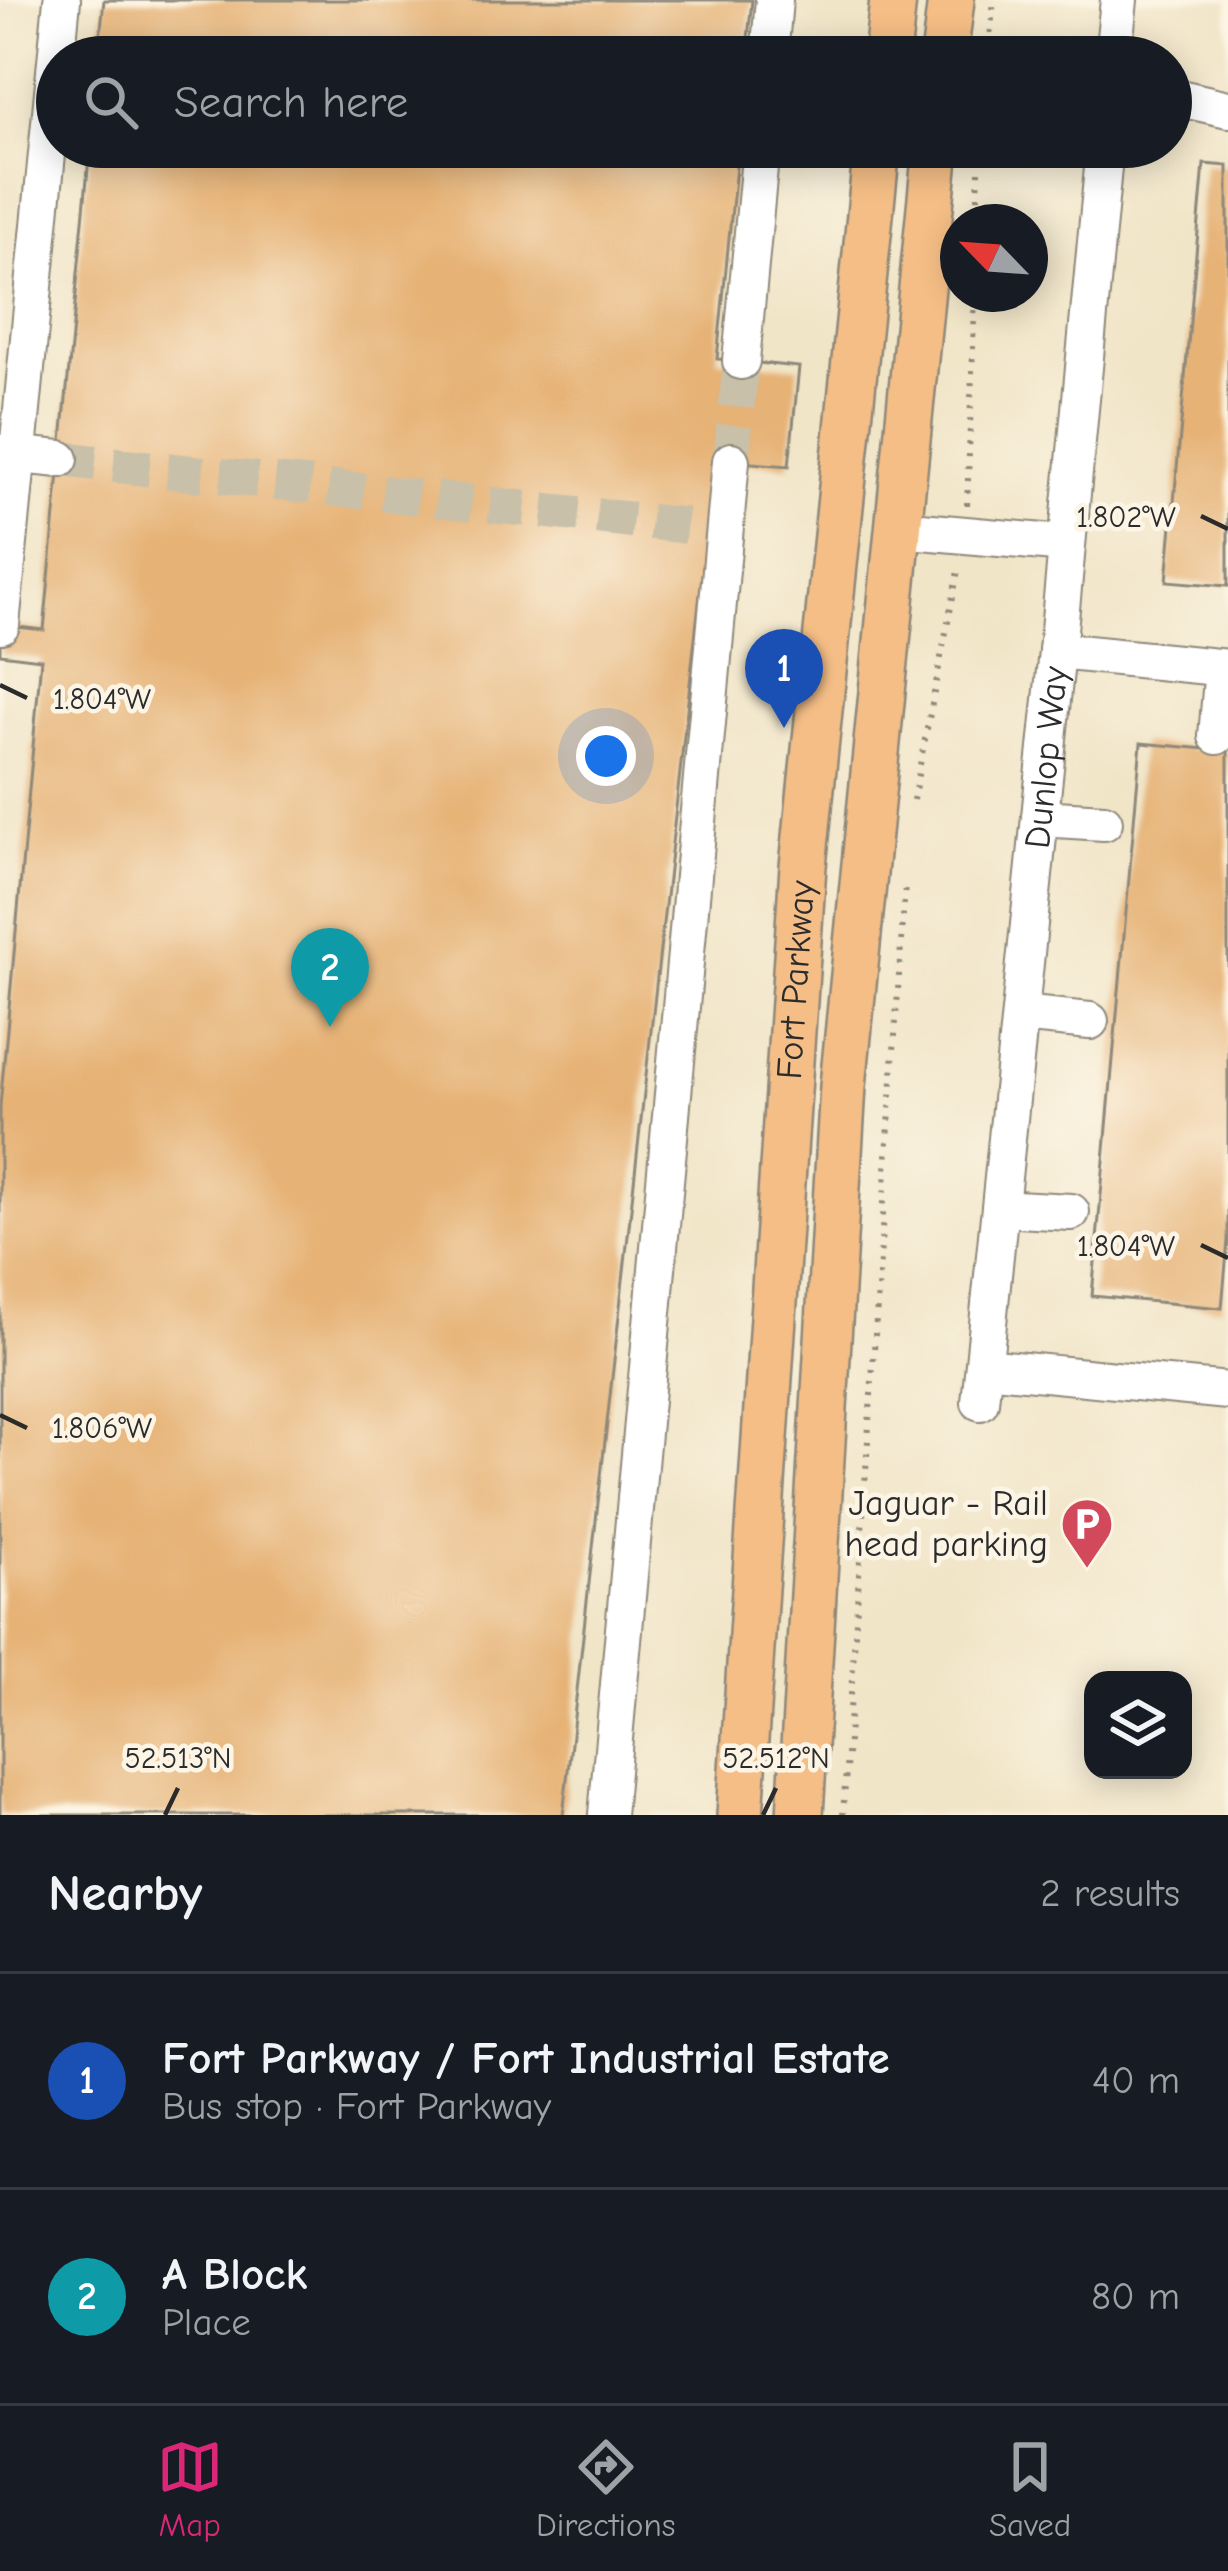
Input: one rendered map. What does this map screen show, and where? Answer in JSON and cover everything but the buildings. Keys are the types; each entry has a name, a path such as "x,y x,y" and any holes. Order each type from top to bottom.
{"main road":[{"path":"889,36 893,0"},
{"path":"947,36 951,0"},
{"name":"Fort Parkway","path":"740,1815 803,866 875,168"},
{"name":"Fort Parkway","path":"800,1815 843,1086 934,168"}],"street":[{"path":"58,36 62,0"},
{"path":"771,36 774,0"},
{"path":"1115,36 1119,0"},
{"path":"1192,101 1228,109"},
{"path":"1,625 8,454 42,168"},
{"path":"741,362 759,168"},
{"name":"Dunlop Way","path":"1103,168 982,1384 1069,1375 1228,1390"},
{"path":"8,454 60,459"},
{"path":"607,1815 717,529 731,461"},
{"path":"899,529 1066,544"},
{"path":"1057,651 1226,668 1217,736"},
{"path":"1040,818 1104,822"},
{"path":"1020,1014 1090,1021"},
{"path":"1000,1208 1071,1212"}],"path":[{"path":"990,36 994,0"},
{"path":"978,204 979,168"},
{"path":"911,813 965,535 974,312"},
{"path":"843,1815 905,877"}],"tunnel":[{"path":"731,461 741,361"},
{"path":"60,459 708,528"}],"place":[{"name":"Fort Parkway / Fort Industrial Estate","path":"784,728"},
{"name":"A Block","path":"330,1027"},
{"name":"Jaguar - Rail head parking","path":"1087,1570"}]}
